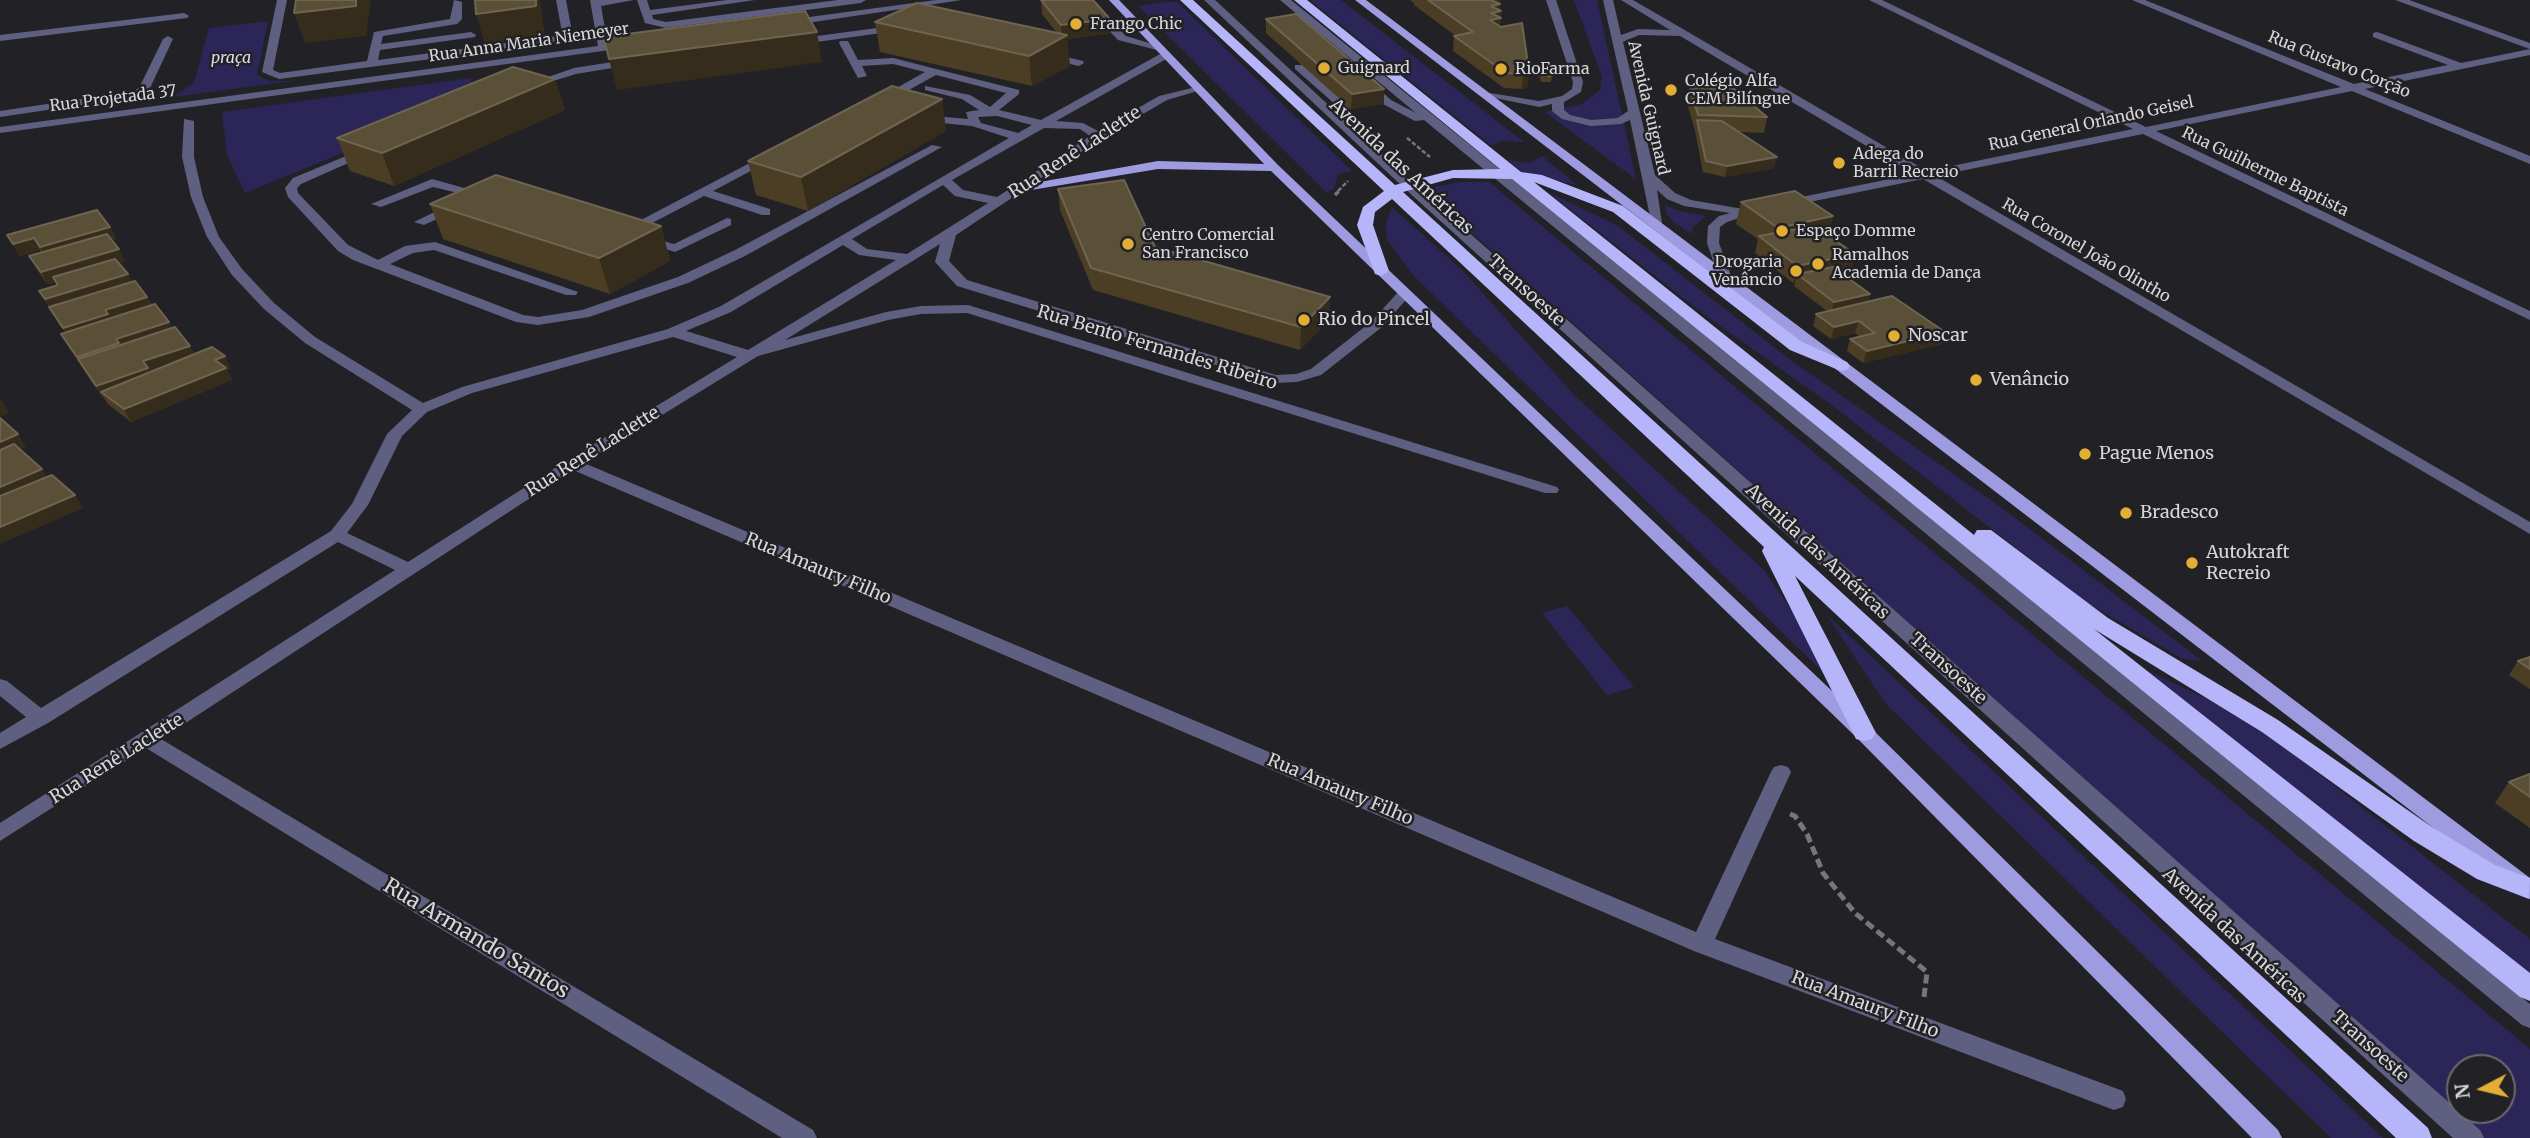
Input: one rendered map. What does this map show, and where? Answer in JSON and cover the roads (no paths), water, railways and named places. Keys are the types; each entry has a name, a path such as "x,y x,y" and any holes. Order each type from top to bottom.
{"highway":[{"name":"Avenida das Américas","path":"1186,0 1400,189 1765,537 2417,1138"},
{"path":"1292,1 2530,989"},
{"path":"1381,271 1365,225 1368,210 1400,189 1453,174 1507,174 1571,190 1618,209 1796,346 1841,366"},
{"path":"1909,493 1945,506 1962,517 2100,623 2270,726 2423,834 2486,872 2529,890"},
{"path":"1765,537 1864,733"}],"main road":[{"path":"1114,0 1196,90 1274,168 1864,733 2269,1138"},
{"path":"1360,0 1490,96 2529,890"},
{"path":"1017,190 1158,165 1274,168"}],"street":[{"path":"282,0 267,72 271,75 289,76 561,39 567,32 561,0"},
{"path":"603,48 595,2 629,0"},
{"path":"642,0 646,13 655,24 678,24 861,0"},
{"path":"646,13 750,0"},
{"path":"778,25 957,0"},
{"path":"1084,0 1122,38 1161,51"},
{"name":"Transoeste","path":"1209,0 1371,150 1400,189 2471,1138"},
{"path":"1490,96 1522,104 1558,101 1571,96 1578,82 1550,0"},
{"name":"Avenida Guignard","path":"1608,0 1656,223"},
{"name":"Rua Coronel João Olintho","path":"1626,0 2530,529"},
{"name":"Rua Guilherme Baptista","path":"1874,0 2530,316"},
{"name":"Rua Gustavo Corção","path":"2137,0 2530,160"},
{"path":"2400,0 2530,46"},
{"path":"1292,1 1305,33"},
{"path":"1292,1 1450,135 1507,174 2530,1018"},
{"path":"372,65 378,34 453,22 457,19 457,2"},
{"path":"0,38 184,16"},
{"path":"783,43 907,27"},
{"path":"1617,43 1628,34 1650,31 1689,36"},
{"path":"374,48 471,35"},
{"path":"2377,35 2459,66"},
{"path":"0,114 138,94 145,88 168,40"},
{"name":"Rua Anna Maria Niemeyer","path":"231,100 644,43"},
{"path":"844,43 862,76"},
{"name":"Rua Renê Laclette","path":"0,742 337,535 360,505 395,434 422,409 467,390 673,332 726,309 845,241 944,178 1042,124 1161,51"},
{"name":"Rua General Orlando Geisel","path":"1725,278 1713,243 1714,226 1723,219 1752,210 2530,52"},
{"path":"1041,54 1079,63"},
{"path":"855,63 885,60 1016,92 1002,100 991,113 972,118 914,117"},
{"path":"517,90 574,71 646,61"},
{"path":"868,107 935,71"},
{"path":"1356,76 1387,102 1450,135"},
{"path":"929,88 966,97 991,113 1042,124 1083,126 1098,136"},
{"name":"Rua Renê Laclette","path":"0,833 572,464 950,233 1098,136 1163,97 1196,90"},
{"path":"892,95 905,98"},
{"name":"Rua Projetada 37","path":"0,130 231,100"},
{"path":"1558,101 1558,111 1566,117 1591,123 1621,121 1634,112"},
{"path":"944,108 1018,137"},
{"path":"188,121 188,156 197,197 213,237 237,272 269,306 310,340 422,409"},
{"path":"375,148 310,174 291,188 292,194 343,248 378,265 521,318 561,320 682,280 740,253 936,147"},
{"path":"727,222 676,248 616,231 785,150"},
{"path":"1648,176 1671,196 1688,203 1731,211 1752,210"},
{"path":"944,178 959,193 999,201"},
{"path":"377,204 432,183 478,195 498,195"},
{"path":"702,192 766,212"},
{"path":"420,222 478,195"},
{"name":"Rua Bento Fernandes Ribeiro","path":"950,233 942,262 962,283 1276,379 1297,378 1316,372 1377,324 1404,294"},
{"path":"845,241 864,253 908,258"},
{"path":"378,265 411,249 435,246 570,292"},
{"name":"Rua Bento Fernandes Ribeiro","path":"747,355 886,317 921,310 968,309 1551,490"},
{"path":"673,332 747,355"},
{"name":"Rua Amaury Filho","path":"572,464 1702,944 2114,1100"},
{"path":"337,535 410,570"},
{"path":"0,686 41,718"},
{"name":"Rua Armando Santos","path":"148,740 804,1138"},
{"path":"1702,944 1781,772"}],"place":[{"name":"Frango Chic","path":"1076,24"},
{"name":"Guignard","path":"1324,68"},
{"name":"RioFarma","path":"1501,69"},
{"name":"Colégio Alfa CEM Bilíngue","path":"1671,90"},
{"name":"Adega do Barril Recreio","path":"1839,163"},
{"name":"Espaço Domme","path":"1782,231"},
{"name":"Centro Comercial San Francisco","path":"1128,244"},
{"name":"Ramalhos Academia de Dança","path":"1818,264"},
{"name":"Drogaria Venâncio","path":"1796,271"},
{"name":"Rio do Pincel","path":"1304,320"},
{"name":"Noscar","path":"1894,336"},
{"name":"Venâncio","path":"1976,380"},
{"name":"Pague Menos","path":"2085,454"},
{"name":"Bradesco","path":"2126,513"},
{"name":"Autokraft Recreio","path":"2192,563"}],"park label":[{"name":"praça","path":"231,58"}]}
